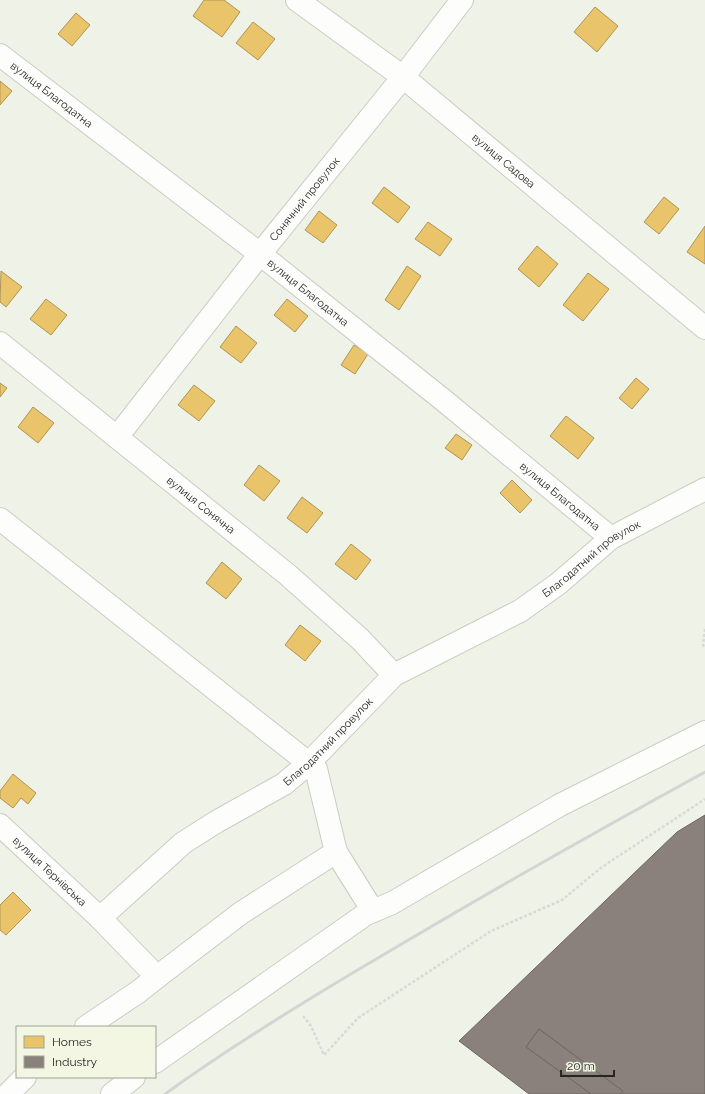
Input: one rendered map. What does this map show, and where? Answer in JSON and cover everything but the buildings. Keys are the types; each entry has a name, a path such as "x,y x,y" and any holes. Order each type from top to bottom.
{"street":[{"name":"вулиця Садова","path":"297,0 403,77 705,328"},
{"name":"Сонячний провулок","path":"117,436 260,254 403,77 462,0"},
{"name":"вулиця Благодатна","path":"0,55 260,254 442,399 610,538"},
{"name":"вулиця Сонячна","path":"0,343 288,575 360,639 394,675"},
{"name":"Благодатний провулок","path":"100,918 183,843 216,822 284,784 309,763 394,675 520,611 558,584 610,538 705,489"},
{"path":"0,518 316,769 336,852 373,911"},
{"path":"156,1061 373,911 392,903 560,805 705,732"},
{"name":"вулиця Тернівська","path":"0,825 100,918"},
{"path":"87,1026 138,992 241,913 336,852"},
{"path":"100,918 157,977"},
{"path":"8,1094 24,1078"},
{"path":"112,1094 133,1078"}],"path":[{"path":"705,629 703,645 705,648"},
{"path":"303,1016 311,1026 324,1055 358,1018 491,931 562,900 602,867 705,799"}],"railway":[{"path":"165,1094 245,1039 355,972 543,862 705,772"}]}
